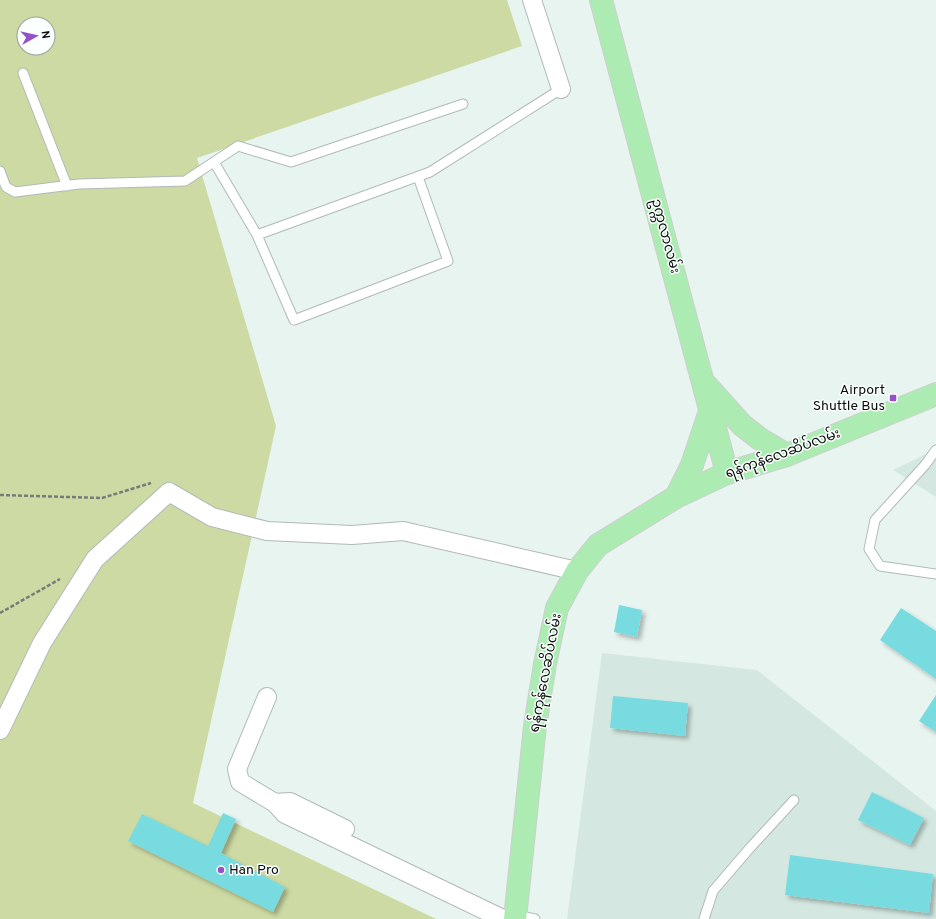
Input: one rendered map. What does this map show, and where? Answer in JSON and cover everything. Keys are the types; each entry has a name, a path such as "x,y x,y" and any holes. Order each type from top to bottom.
{"main road":[{"name":"ဥက္ကလာလမ်း","path":"601,0 711,408 727,473"},
{"path":"704,383 742,425 760,439 787,455"},
{"name":"ရန်ကုန်လေဆိပ်လမ်း","path":"517,918 535,726 545,664 557,608 577,571 598,545 676,497 727,473 787,455 936,394"},
{"path":"676,497 692,465 711,408"}],"street":[{"path":"532,0 561,89"},
{"path":"0,730 42,643 95,559 169,492 212,517 267,530 352,535 403,531 577,571"},
{"path":"267,697 237,769 237,776 240,782 275,803 290,802 517,918"}],"lane":[{"path":"23,73 67,186"},
{"path":"257,235 430,172 561,89"},
{"path":"0,171 6,187 16,192 67,186 185,181 238,146 291,162 463,104"},
{"path":"214,162 257,235 294,320 448,261 418,177"},
{"path":"936,450 925,465 875,520 869,549 880,566 936,574"},
{"path":"704,919 713,892 749,849 794,800"}],"path":[{"path":"0,495 102,498 152,482"},
{"path":"0,613 61,578"}],"shaded area":[{"path":"936,449 936,497 893,470"},
{"path":"602,653 757,670 936,811 936,919 567,919"}],"green space":[{"path":"0,0 507,0 522,46 197,158 276,426 193,803 436,919 0,919"}],"building":[{"path":"619,605 642,610 637,637 614,632"},
{"path":"901,608 936,631 936,679 880,640"},
{"path":"936,695 936,732 919,721"},
{"path":"613,696 688,703 685,736 610,728"},
{"path":"872,792 924,818 910,845 858,820"},
{"name":"Han Pro","path":"223,813 236,819 221,853 285,887 273,912 128,841 142,814 208,846"},
{"path":"790,855 933,874 929,913 785,895"}],"place":[{"name":"Airport Shuttle Bus","path":"893,398"},
{"name":"Han Pro","path":"221,870"}]}
